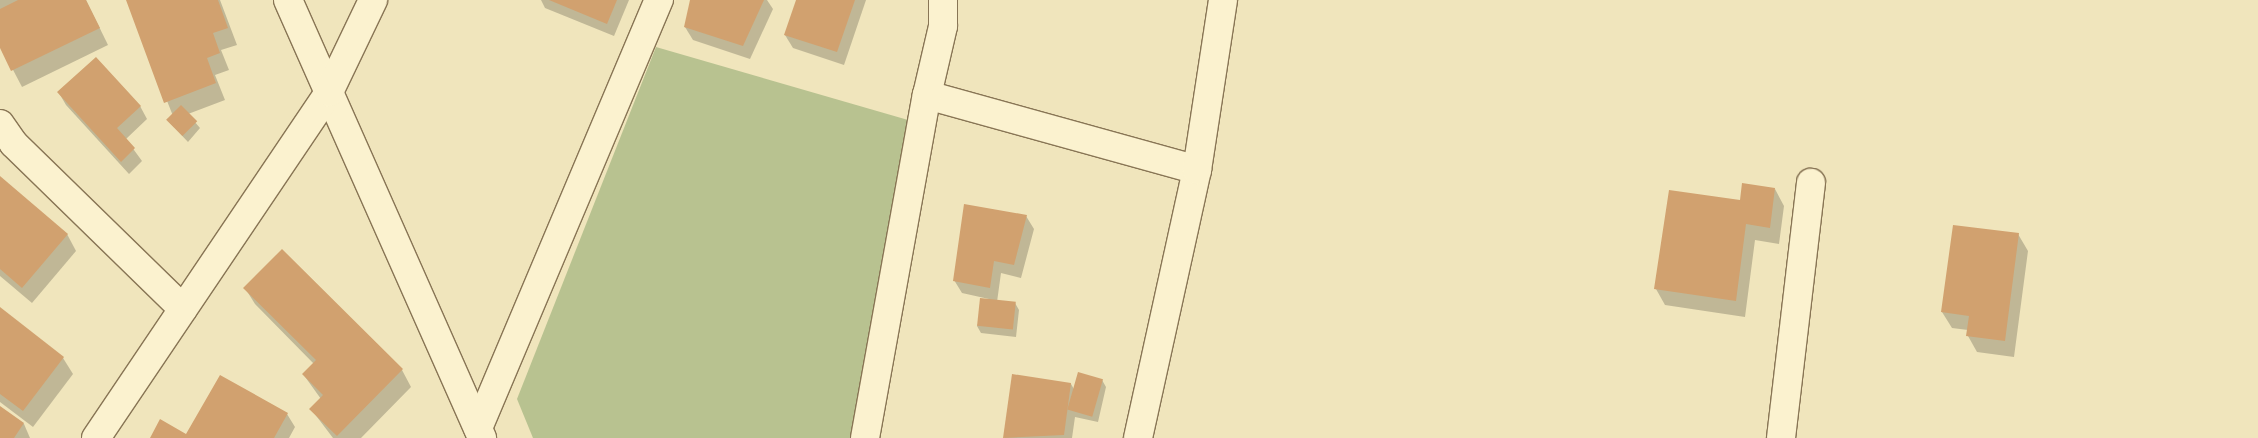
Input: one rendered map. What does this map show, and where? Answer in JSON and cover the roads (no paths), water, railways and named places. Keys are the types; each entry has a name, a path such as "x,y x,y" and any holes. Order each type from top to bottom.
{"street":[{"path":"288,0 480,433"},
{"path":"96,438 329,92 373,0"},
{"path":"480,433 659,0"},
{"path":"865,438 927,95 942,26 943,0"},
{"path":"1138,438 1197,170 1223,0"},
{"path":"927,95 1197,170"},
{"path":"0,124 14,144 183,309"},
{"path":"1781,438 1811,182"}]}
